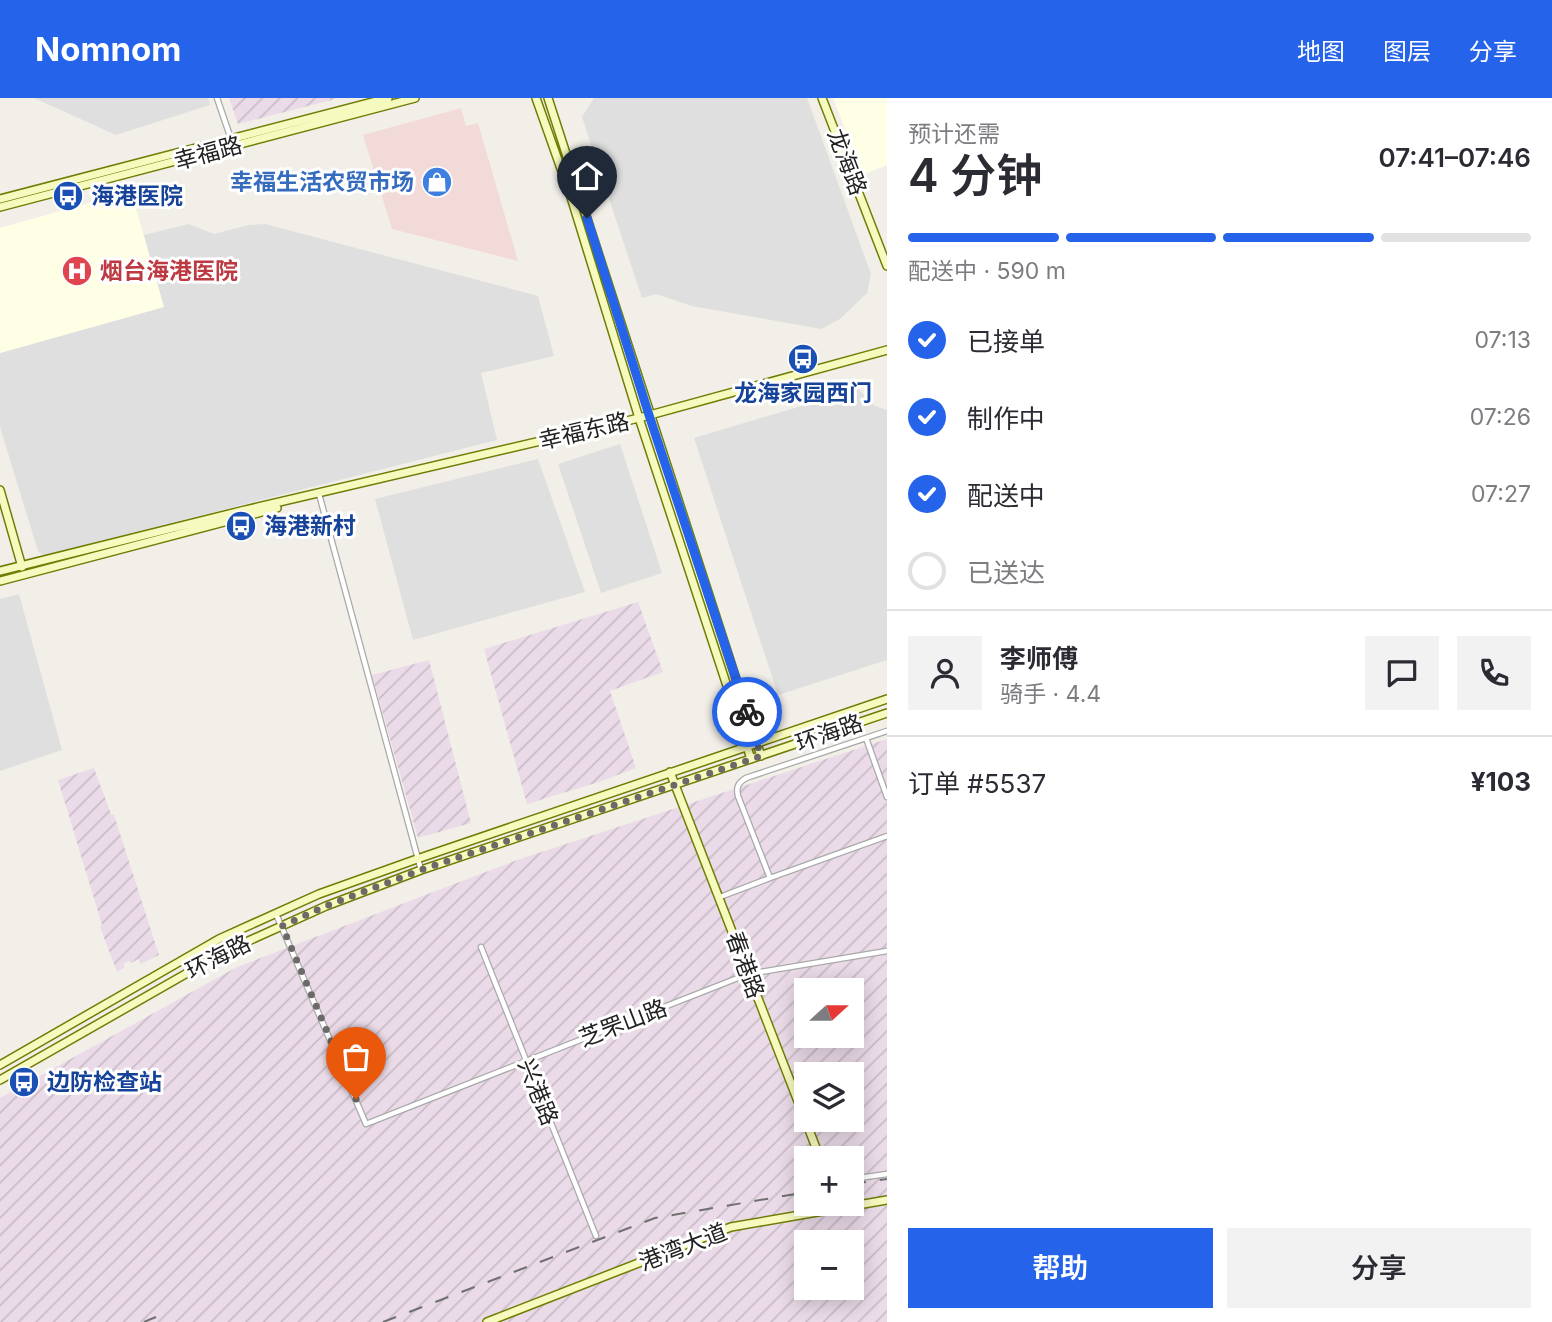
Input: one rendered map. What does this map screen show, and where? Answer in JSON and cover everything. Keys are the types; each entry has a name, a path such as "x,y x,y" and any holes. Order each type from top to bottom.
{"street":[{"path":"217,98 232,144"},
{"name":"幸福路","path":"0,207 388,98"},
{"name":"幸福路","path":"0,199 415,98"},
{"path":"536,98 570,194 639,418 751,759"},
{"path":"548,98 761,756"},
{"name":"龙海路","path":"822,98 887,266"},
{"name":"幸福东路","path":"0,571 639,418 887,350"},
{"path":"0,490 24,575"},
{"path":"319,495 421,870"},
{"name":"幸福东路","path":"0,581 243,518 319,495"},
{"name":"环海路","path":"0,1065 219,939 319,894 887,699"},
{"name":"环海路","path":"0,1080 224,952 326,906 421,870 887,713"},
{"path":"770,878 738,796 740,782 887,731"},
{"path":"866,738 887,797"},
{"name":"春港路","path":"670,772 815,1146"},
{"path":"720,897 887,836"},
{"path":"275,914 282,926"},
{"name":"芝罘山路","path":"282,926 366,1124 748,974 887,951"},
{"name":"兴港路","path":"481,947 596,1237"},
{"path":"864,1178 887,1174"},
{"name":"港湾大道","path":"864,1203 887,1200"},
{"name":"港湾大道","path":"487,1322 731,1227 794,1215"}],"shaded area":[{"path":"34,98 208,98 210,105 116,135"},
{"path":"229,98 339,98 238,124"},
{"path":"594,98 807,98 871,274 867,293 840,319 821,329 692,306 656,294 642,298 582,117"},
{"path":"833,98 887,98 887,165 867,173 861,169"},
{"name":"幸福生活农贸市场","path":"461,108 466,126 478,123 518,261 392,229 363,135"},
{"name":"烟台海港医院","path":"131,191 164,307 0,353 0,228"},
{"path":"189,224 214,234 265,224 538,296 554,356 481,373 497,440 41,554 0,427 0,353 163,307 144,235"},
{"path":"858,389 875,406 887,410 887,660 778,695 694,438"},
{"path":"620,444 662,573 601,593 558,464"},
{"path":"538,459 585,592 413,640 375,499"},
{"path":"19,594 62,750 0,771 0,599"},
{"path":"638,602 663,672 610,691 636,768 527,804 484,649"},
{"path":"429,660 471,823 418,838 372,675"},
{"path":"887,739 887,1322 0,1322 0,1098 237,967 517,860"},
{"path":"94,768 111,814 114,815 159,955 141,964 138,959 131,963 129,961 117,972 100,927 102,925 58,780"}],"railway":[{"path":"864,1182 887,1179"},
{"path":"383,1322 655,1218 794,1194"},
{"path":"144,1322 156,1317"}],"way so far":[{"path":"356,1099 282,926 326,906 421,870 761,756 747,712"}],"place":[{"name":"幸福生活农贸市场","path":"437,182"},
{"name":"海港医院","path":"68,196"},
{"name":"烟台海港医院","path":"77,271"},
{"name":"龙海家园西门","path":"803,359"},
{"name":"海港新村","path":"241,526"},
{"name":"边防检查站","path":"24,1082"}],"route":[{"path":"587,218 747,712"}]}
